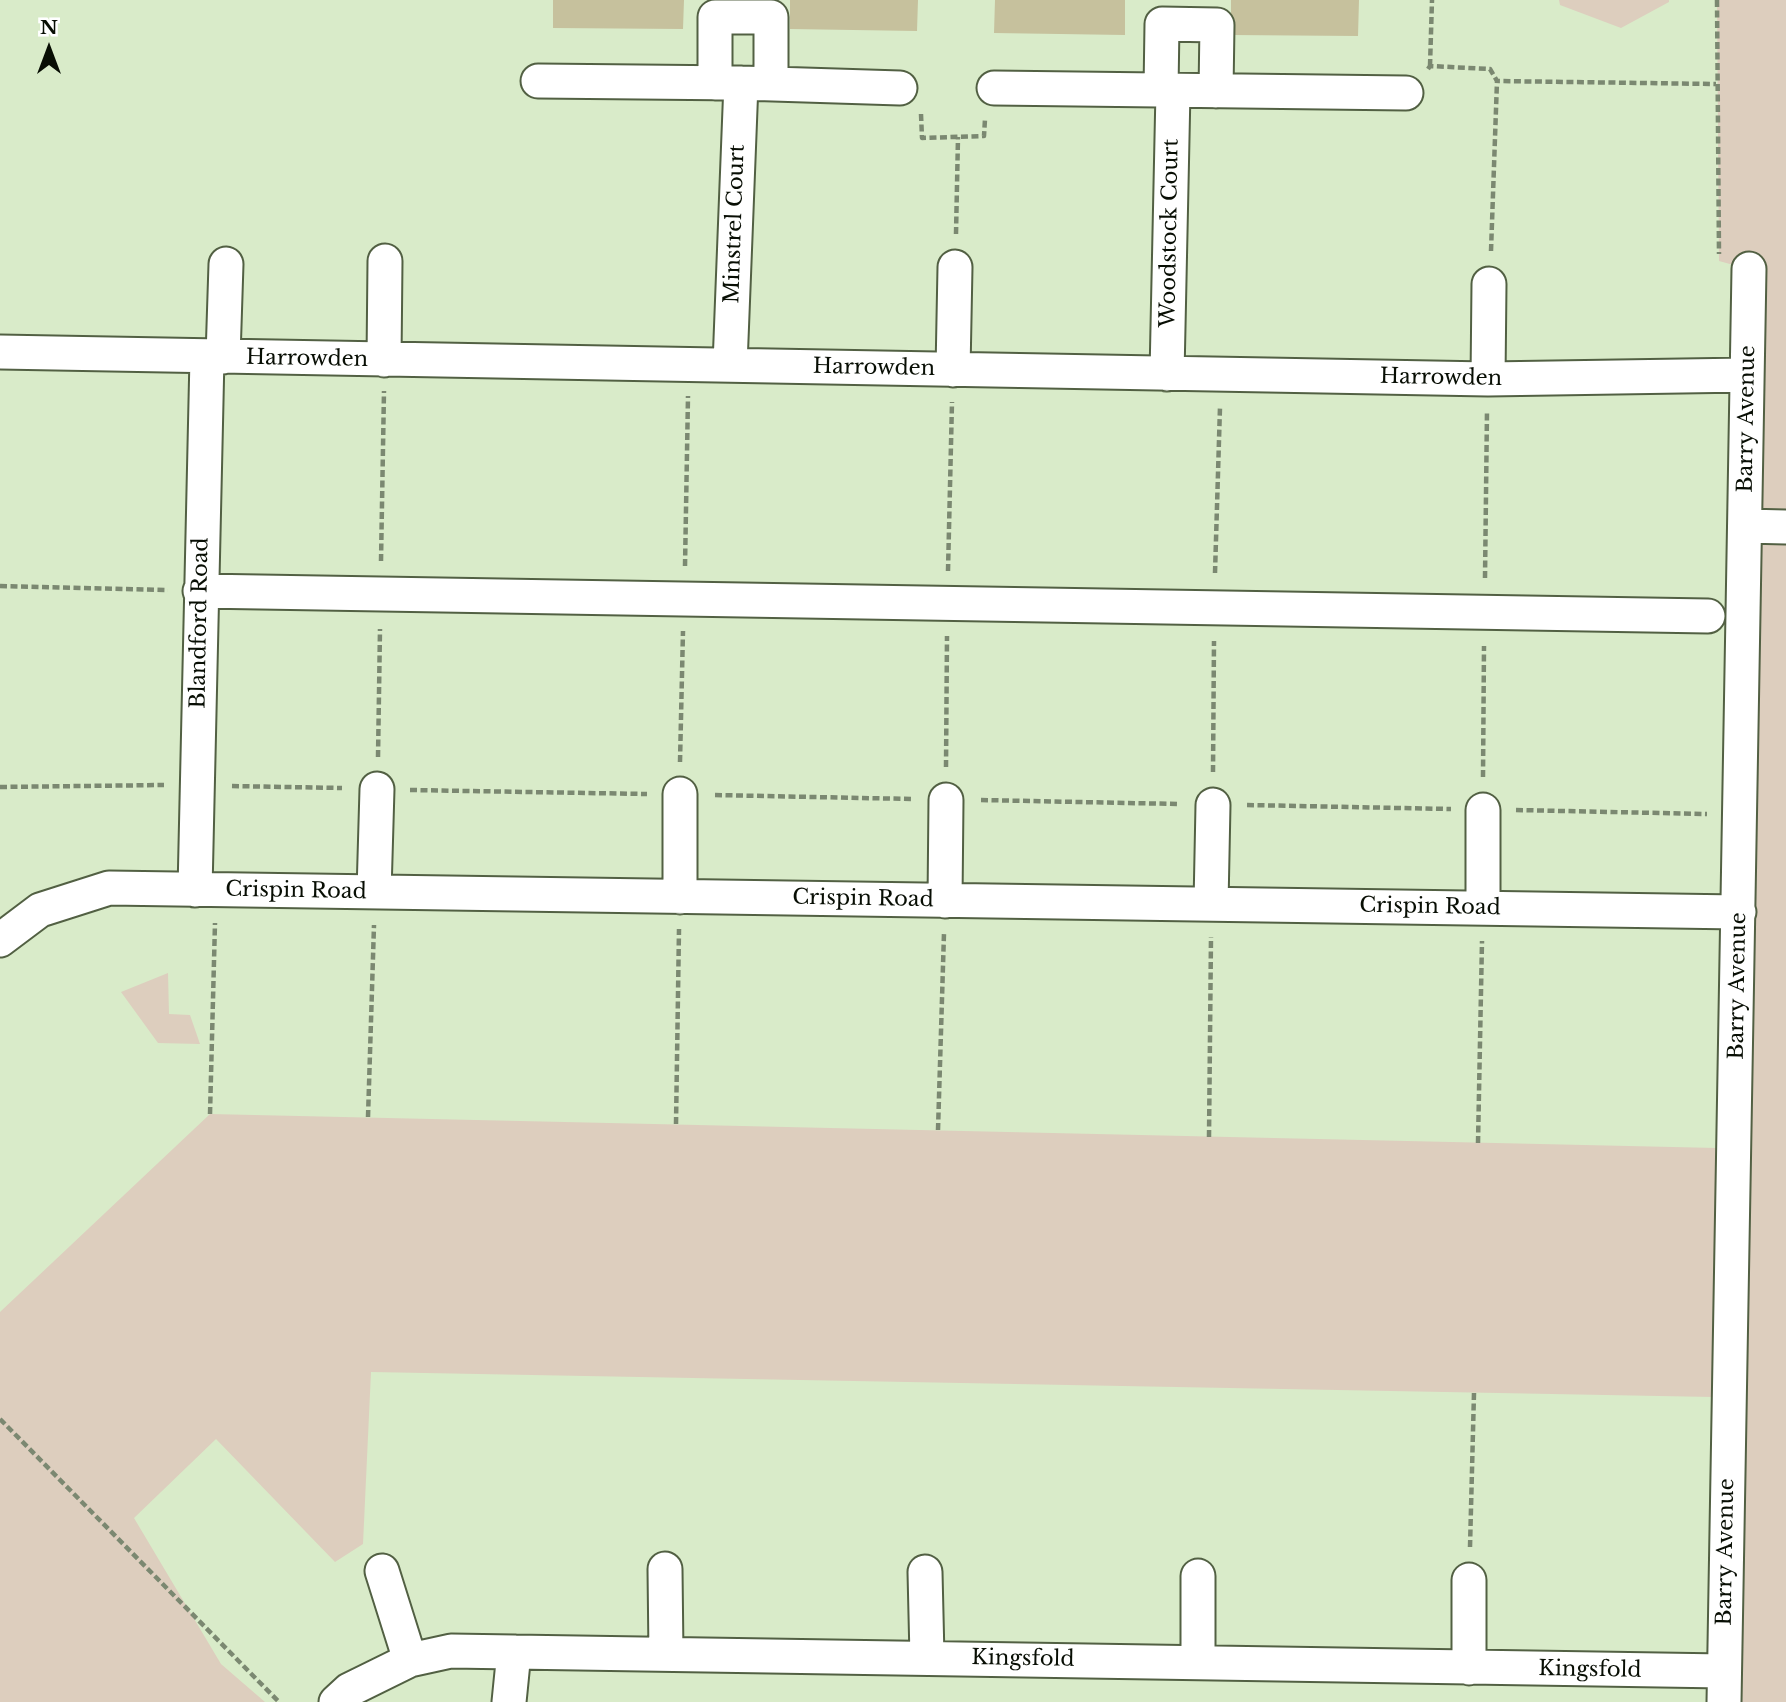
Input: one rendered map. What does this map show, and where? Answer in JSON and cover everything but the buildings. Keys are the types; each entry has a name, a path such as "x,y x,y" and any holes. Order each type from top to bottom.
{"street":[{"name":"Woodstock Court","path":"1167,374 1167,91 1162,24 1217,25 1216,91"},
{"path":"538,82 742,83 900,88"},
{"name":"Minstrel Court","path":"730,365 742,83"},
{"path":"994,89 1406,93"},
{"path":"384,360 385,261"},
{"name":"Blandford Road","path":"206,890 197,785 200,591 215,357 226,264"},
{"path":"953,370 955,267"},
{"name":"Barry Avenue","path":"1724,1687 1749,269"},
{"path":"1488,379 1489,284"},
{"name":"Harrowden","path":"0,352 1488,379 1747,375"},
{"path":"1745,526 1786,527"},
{"path":"200,591 1708,616"},
{"path":"374,892 377,789"},
{"path":"680,794 680,897"},
{"path":"944,901 946,800"},
{"path":"1211,904 1213,805"},
{"path":"1483,810 1483,908"},
{"name":"Crispin Road","path":"0,940 40,910 109,888 1739,912"},
{"path":"665,1569 666,1654"},
{"path":"382,1572 410,1660"},
{"path":"925,1572 926,1657"},
{"path":"1198,1576 1198,1661"},
{"path":"1469,1580 1469,1668"},
{"name":"Kingsfold","path":"336,1702 349,1690 410,1660 451,1651 1198,1661 1469,1668 1724,1687"},
{"path":"509,1702 514,1652"}],"path":[{"path":"1406,93 1430,66 1432,0"},
{"path":"1430,66 1490,69 1497,81 1489,284"},
{"path":"1497,81 1716,84"},
{"path":"900,88 921,104 922,138 984,136 985,111 994,89"},
{"path":"955,267 958,137"},
{"path":"0,586 200,591"},
{"path":"0,787 197,785 1739,813"},
{"path":"206,890 209,1114"},
{"path":"368,1117 374,892"},
{"path":"676,1124 680,897"},
{"path":"938,1130 944,901"},
{"path":"1209,1137 1211,904"},
{"path":"1478,1143 1483,908"},
{"path":"1469,1580 1474,1393"},
{"path":"0,1419 279,1702"}],"shaded area":[{"path":"1559,0 1669,2 1621,28 1560,5"},
{"path":"1717,0 1786,0 1786,1702 1724,1702 1748,269 1719,261"},
{"path":"168,973 169,1014 190,1015 200,1044 158,1043 121,992"},
{"path":"210,1114 1717,1148 1713,1397 371,1372 363,1544 335,1562 216,1439 134,1518 221,1664 265,1702 0,1702 0,1312"}]}
